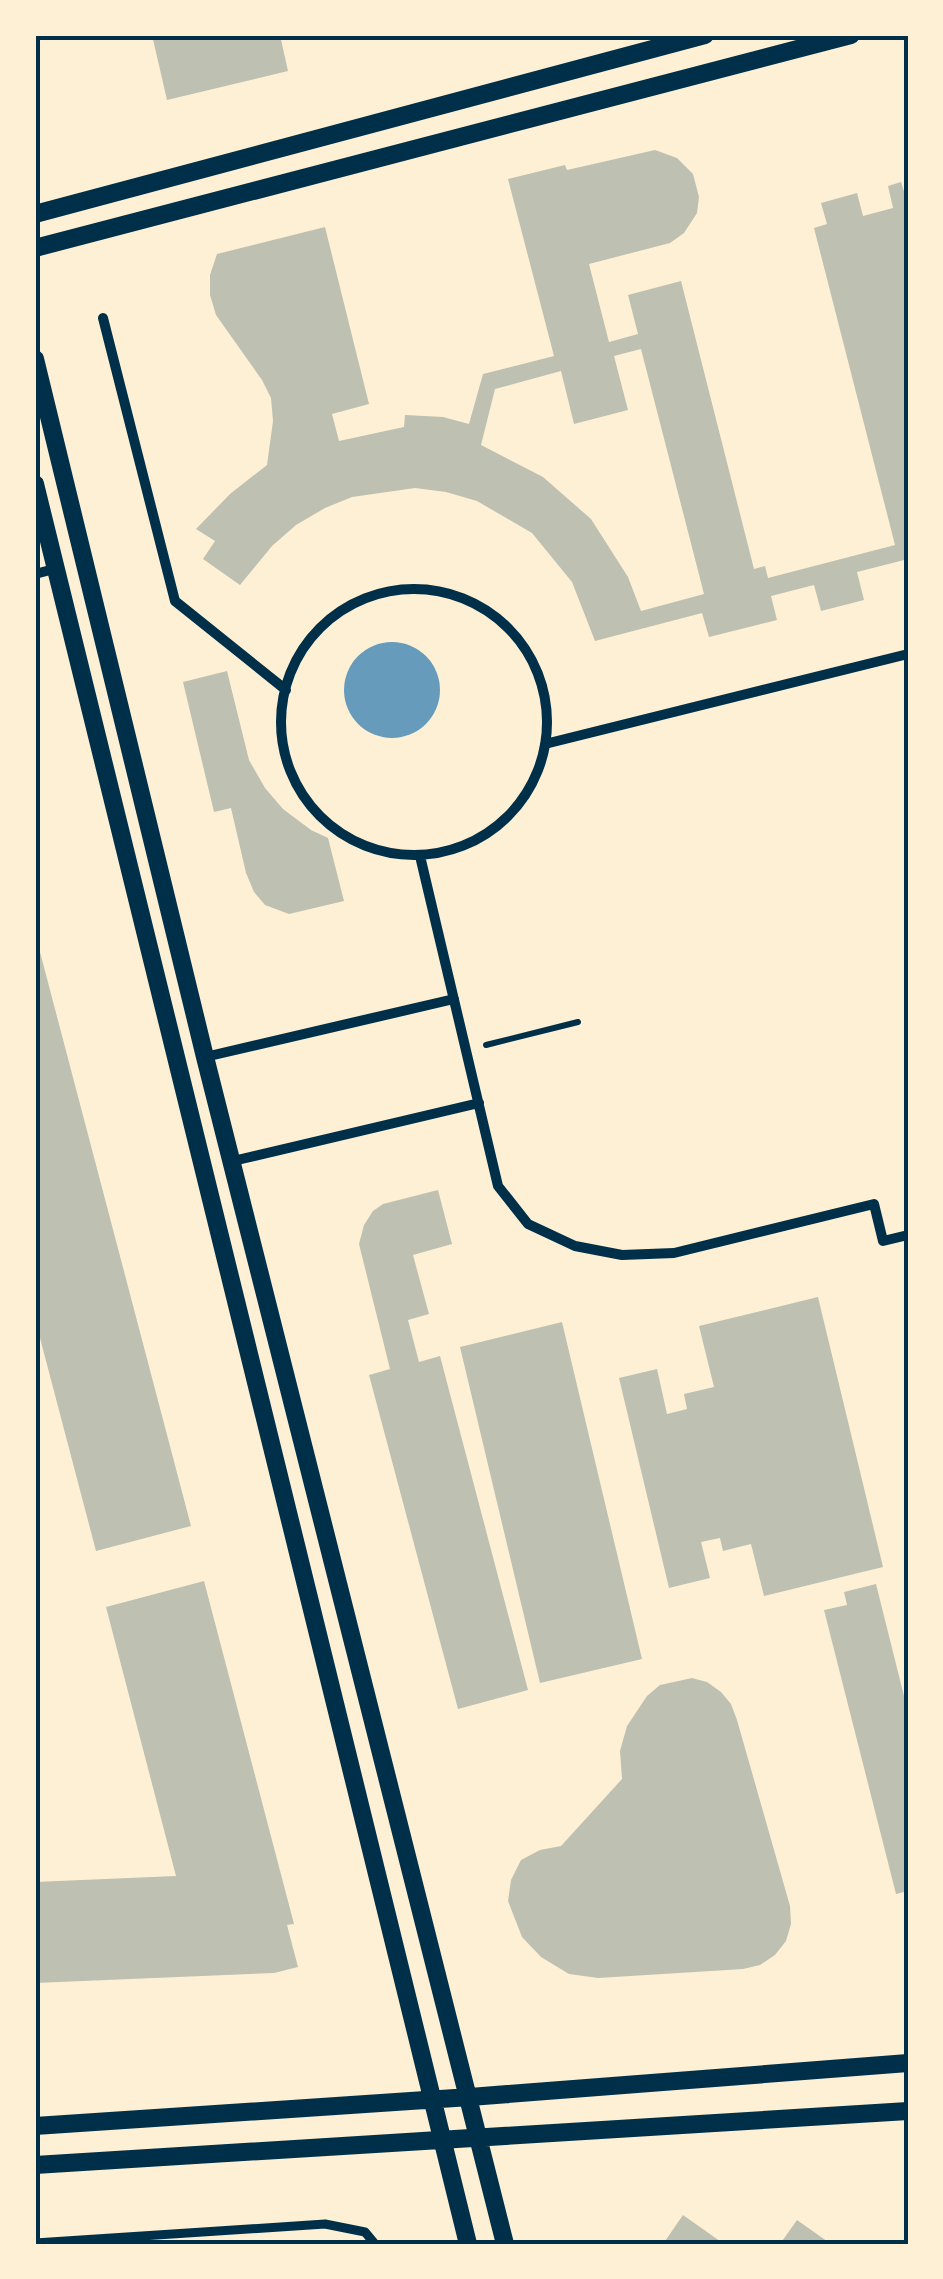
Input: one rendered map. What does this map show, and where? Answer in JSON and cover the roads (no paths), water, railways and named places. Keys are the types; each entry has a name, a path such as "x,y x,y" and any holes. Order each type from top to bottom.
{"street":[{"path":"35,214 705,35"},
{"path":"35,248 851,35"},
{"path":"104,318 174,601 286,690"},
{"path":"35,359 206,1057 506,2244"},
{"path":"35,484 468,2244"},
{"path":"35,574 58,568"},
{"path":"432,588 475,601 511,628 537,666 548,710 545,744 528,793 500,826 462,848 420,856 377,851 338,832 307,803 287,764 280,721 288,676 310,637 344,607 386,590 432,588"},
{"path":"545,744 908,654"},
{"path":"420,856 498,1186 528,1224 575,1246 622,1255 674,1253 874,1204 882,1241 908,1235"},
{"path":"206,1057 454,998"},
{"path":"233,1161 479,1103"},
{"path":"35,2126 470,2098 908,2063"},
{"path":"35,2165 908,2110"},
{"path":"35,2243 325,2224 365,2232 375,2244"}],"water":[{"path":"392,642 410,645 426,656 437,672 437,708 426,724 410,735 392,738 374,735 358,724 347,708 344,690 347,672 358,656 374,645"}]}
